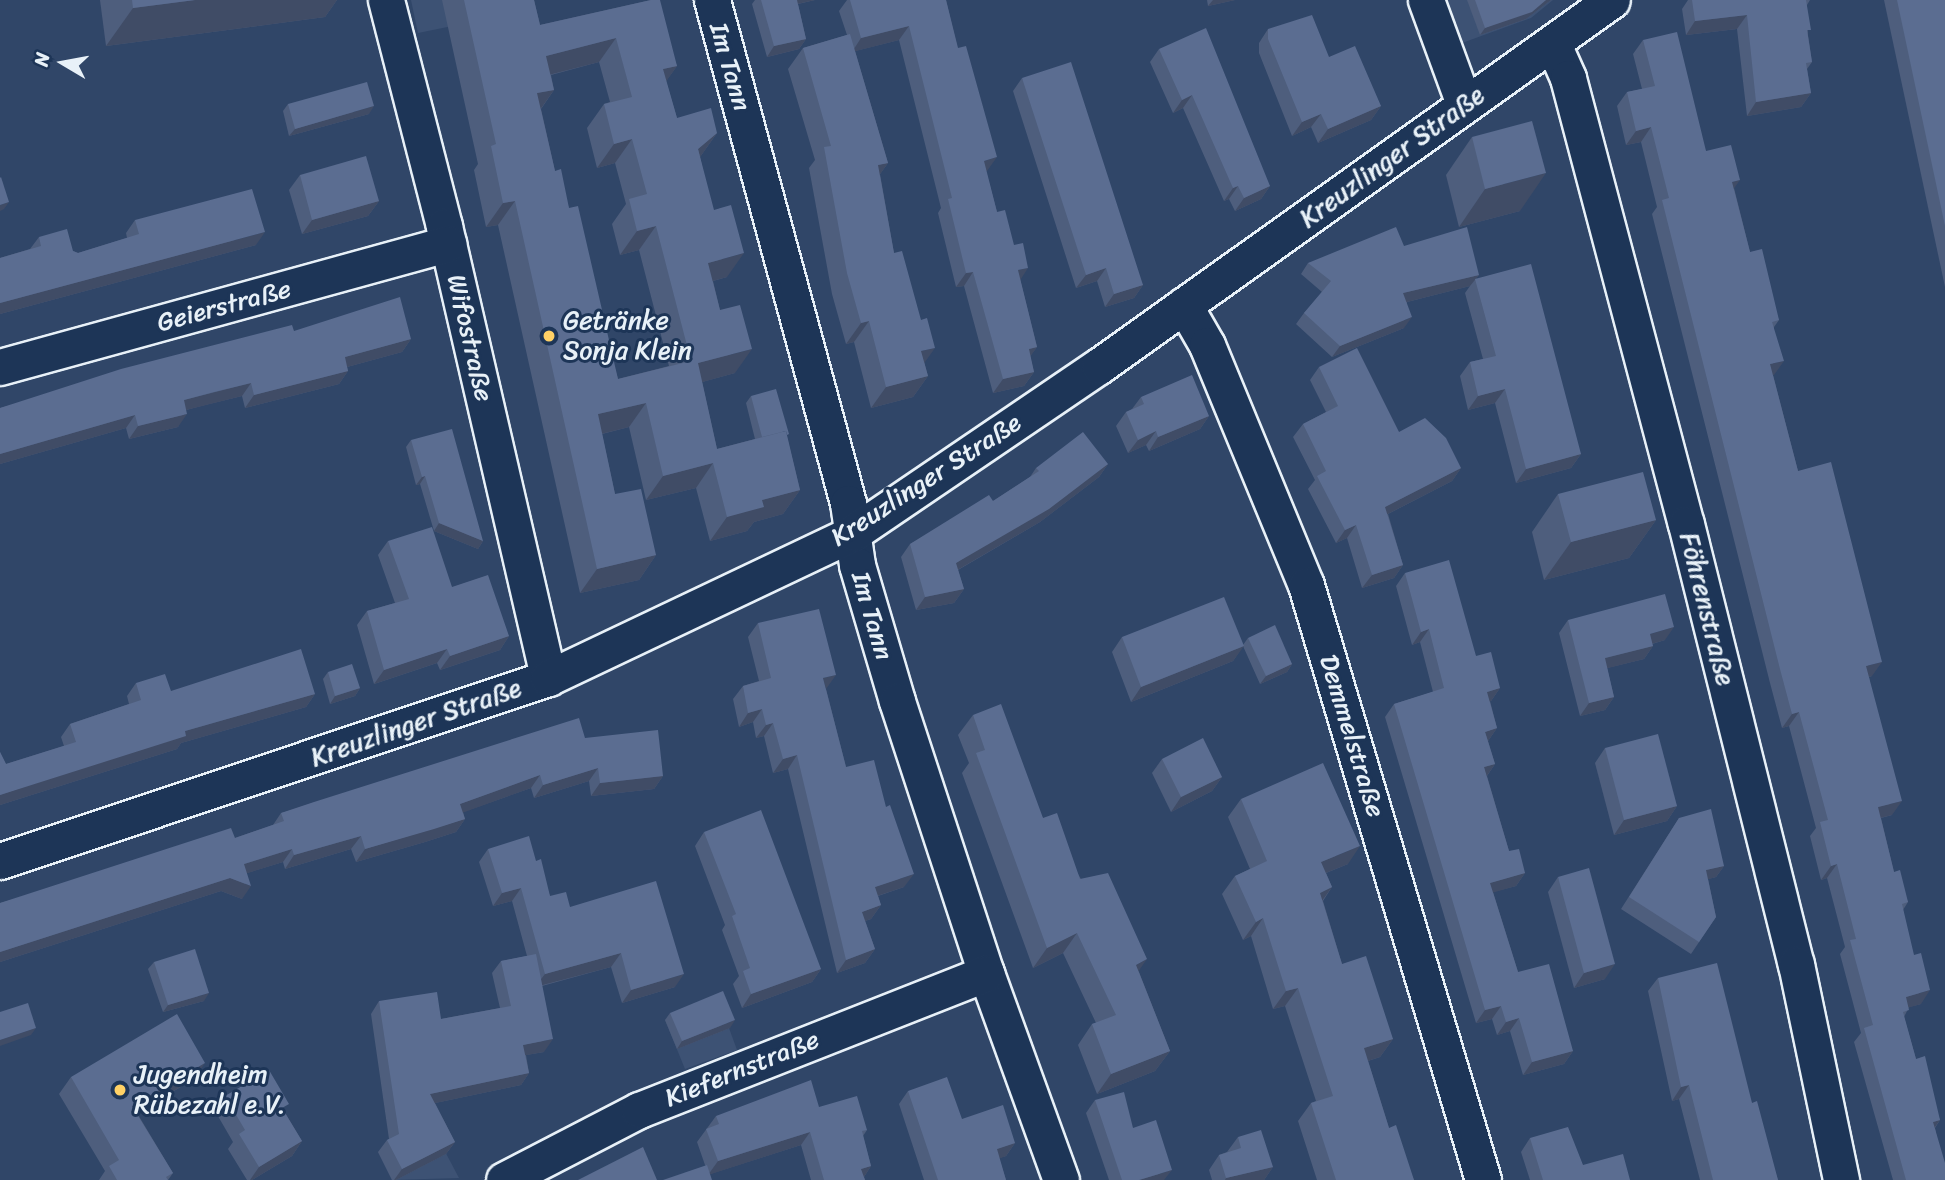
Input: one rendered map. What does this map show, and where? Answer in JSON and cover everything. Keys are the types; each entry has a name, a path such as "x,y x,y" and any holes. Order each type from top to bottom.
{"street":[{"name":"Wifostraße","path":"386,0 448,244 548,678"},
{"name":"Im Tann","path":"712,0 852,533 857,565 917,770 1060,1180"},
{"path":"1426,0 1464,104"},
{"name":"Kreuzlinger Straße","path":"0,860 548,678 852,533 1184,305 1612,0"},
{"name":"Föhrenstraße","path":"1553,44 1568,78 1686,524 1797,964 1841,1180"},
{"name":"Geierstraße","path":"0,367 448,244"},
{"name":"Demmelstraße","path":"1184,305 1208,345 1306,585 1483,1180"},
{"name":"Kiefernstraße","path":"504,1180 639,1110 986,972"}],"shaded area":[{"path":"411,0 467,0 472,22 418,33"},
{"path":"1446,0 1553,0 1531,18 1462,43"},
{"path":"718,998 737,1050 685,1069 665,1020"},
{"path":"431,1125 459,1178 392,1180 378,1152"}],"building":[{"path":"132,0 195,0 133,8"},
{"path":"464,0 534,0 540,25 660,0 677,66 663,69 677,118 711,108 717,133 698,149 714,210 731,205 744,253 708,263 720,310 740,305 752,349 698,363 717,449 786,431 800,490 762,500 764,507 727,517 713,463 663,476 646,403 598,414 615,494 641,489 656,555 597,569 515,201 503,203 491,146 496,144","holes":["616,38 632,97 604,104 614,144 632,139 647,194 629,199 637,231 656,226 691,361 618,379 578,206 569,208 561,169 555,171 537,93 554,90 546,56"]},
{"path":"761,0 797,0 806,39 774,46"},
{"path":"850,0 946,0 958,48 966,46 997,157 984,161 997,212 1005,210 1014,245 1023,243 1028,268 1018,270 1037,347 1029,349 1034,372 1003,379 973,272 966,273 948,199 952,198 909,26 861,38"},
{"path":"1475,0 1546,0 1532,12 1485,28"},
{"path":"1692,0 1806,0 1812,62 1806,63 1811,93 1756,102 1747,15 1695,21"},
{"path":"1897,0 1945,0 1945,226"},
{"path":"1312,15 1329,57 1355,46 1381,106 1328,129 1321,114 1302,122 1268,39 1268,29"},
{"path":"1206,28 1270,186 1244,198 1238,186 1233,188 1192,95 1182,100 1159,49"},
{"path":"1677,32 1706,151 1731,145 1740,180 1732,182 1750,252 1762,249 1779,320 1772,322 1784,361 1770,364 1798,471 1831,462 1882,662 1866,666 1902,801 1878,807 1894,872 1900,870 1908,902 1902,904 1914,955 1921,953 1930,990 1906,997 1909,1010 1903,1012 1916,1059 1925,1056 1940,1120 1933,1122 1945,1163 1945,1180 1906,1180 1864,1028 1873,1025 1850,940 1856,939 1837,864 1831,866 1820,822 1828,820 1799,712 1792,714 1780,669 1662,200 1669,198 1651,127 1636,131 1627,92 1655,86 1643,40"},
{"path":"850,34 888,163 878,165 894,253 902,251 921,320 927,318 935,348 921,351 928,376 886,387 869,321 861,323 847,273 824,147 831,146 803,48"},
{"path":"1071,62 1143,285 1114,294 1106,268 1086,275 1022,78"},
{"path":"367,82 374,106 295,129 288,104"},
{"path":"1532,121 1546,173 1485,189 1472,137"},
{"path":"366,156 379,201 312,220 300,175"},
{"path":"0,178 9,202 0,205"},
{"path":"252,189 265,232 0,303 0,258 41,246 39,237 67,229 73,251 78,253 139,234 135,220"},
{"path":"1396,227 1404,246 1467,227 1479,275 1403,293 1412,317 1340,346 1304,313 1331,281 1308,263"},
{"path":"1531,264 1581,454 1526,469 1505,389 1478,396 1470,362 1496,356 1475,279"},
{"path":"400,297 411,339 345,357 348,371 254,395 251,383 184,400 187,414 138,426 135,415 0,454 0,408 121,369 292,325 294,331"},
{"path":"1357,348 1399,432 1425,418 1446,438 1461,468 1385,507 1403,565 1372,575 1356,525 1345,530 1317,476 1326,471 1303,424 1338,406 1319,367"},
{"path":"1192,375 1209,416 1158,437 1156,431 1138,440 1126,412 1144,404 1141,397"},
{"path":"776,389 789,434 787,435 786,431 762,437 751,396"},
{"path":"452,429 483,541 439,523 411,440"},
{"path":"1083,432 1108,464 1049,509 956,563 964,589 925,597 910,544 989,495 993,501 1039,471 1036,468"},
{"path":"1643,472 1656,520 1571,542 1558,494"},
{"path":"432,527 452,587 488,575 509,636 450,656 447,649 384,670 367,611 409,599 388,541"},
{"path":"1449,560 1476,656 1491,652 1500,688 1487,692 1497,728 1485,732 1495,764 1484,767 1509,851 1519,849 1525,873 1490,883 1518,972 1549,964 1573,1051 1532,1062 1519,1018 1506,1022 1501,1006 1485,1010 1394,704 1444,688 1429,629 1421,632 1405,573"},
{"path":"1665,594 1674,627 1650,634 1653,646 1605,658 1614,697 1589,703 1568,620"},
{"path":"1224,597 1244,646 1141,687 1122,637"},
{"path":"819,609 836,675 823,678 846,767 874,760 886,807 890,805 914,874 875,887 881,905 862,912 875,949 846,960 797,755 783,759 773,723 766,725 762,709 748,713 743,686 771,678 758,623"},
{"path":"1275,625 1292,664 1266,676 1248,638"},
{"path":"301,649 315,694 185,731 186,736 0,795 0,752 6,764 76,742 70,724 141,700 136,683 165,674 171,691"},
{"path":"352,664 360,688 335,696 328,672"},
{"path":"1001,704 1043,818 1057,813 1080,879 1108,873 1147,959 1136,965 1170,1051 1111,1074 1092,1024 1116,1015 1077,933 1047,948 976,753 985,750 973,715"},
{"path":"579,718 585,738 658,730 663,776 600,783 598,768 543,785 540,775 460,804 465,819 365,849 361,836 294,855 292,849 244,864 251,886 230,878 0,952 0,903 231,828 235,838 284,821 281,813"},
{"path":"1658,734 1677,806 1624,820 1605,748"},
{"path":"1203,738 1222,777 1181,797 1162,759"},
{"path":"1323,763 1360,846 1321,862 1332,887 1320,893 1342,964 1366,956 1393,1039 1364,1048 1389,1128 1396,1125 1414,1180 1336,1180 1311,1103 1333,1096 1298,988 1286,991 1263,918 1256,922 1235,876 1267,861 1241,799"},
{"path":"1711,809 1724,866 1706,870 1716,917 1699,942 1629,897 1679,818"},
{"path":"761,810 821,969 751,994 743,971 750,968 732,916 736,914 704,832"},
{"path":"529,836 536,861 541,859 550,896 566,892 570,907 656,881 684,974 631,990 621,953 545,974 521,888 502,893 488,849"},
{"path":"1589,868 1615,964 1584,973 1558,877"},
{"path":"195,949 209,993 168,1005 154,962"},
{"path":"536,954 553,1039 523,1045 529,1073 430,1094 455,1142 402,1169 387,1140 399,1134 379,1001 437,992 441,1019 511,1006 501,961"},
{"path":"1717,963 1752,1103 1757,1101 1778,1180 1713,1180 1689,1085 1681,1087 1658,978"},
{"path":"723,991 735,1020 682,1041 670,1013"},
{"path":"28,1003 36,1028 0,1040 0,1012"},
{"path":"177,1014 205,1063 132,1106 173,1173 166,1177 168,1180 117,1180 109,1166 119,1160 71,1077"},
{"path":"269,1070 289,1104 282,1108 302,1141 259,1167 239,1134 245,1130 225,1096"},
{"path":"947,1077 962,1119 1003,1105 1015,1143 997,1149 1006,1180 938,1180 908,1091"},
{"path":"811,1080 819,1107 857,1096 867,1130 862,1131 871,1166 861,1169 865,1180 824,1180 810,1132 718,1161 706,1129 719,1124 716,1116"},
{"path":"1124,1092 1133,1128 1156,1120 1172,1170 1139,1180 1122,1180 1095,1100"},
{"path":"1568,1127 1583,1165 1623,1154 1630,1180 1543,1180 1530,1138"},
{"path":"1261,1130 1273,1167 1226,1178 1219,1155 1241,1148 1238,1137"},
{"path":"643,1147 657,1180 578,1180"},
{"path":"707,1165 712,1180 663,1180"}],"place":[{"name":"Getränke Sonja Klein","path":"549,336"},
{"name":"Jugendheim Rübezahl e.V.","path":"120,1090"}]}
